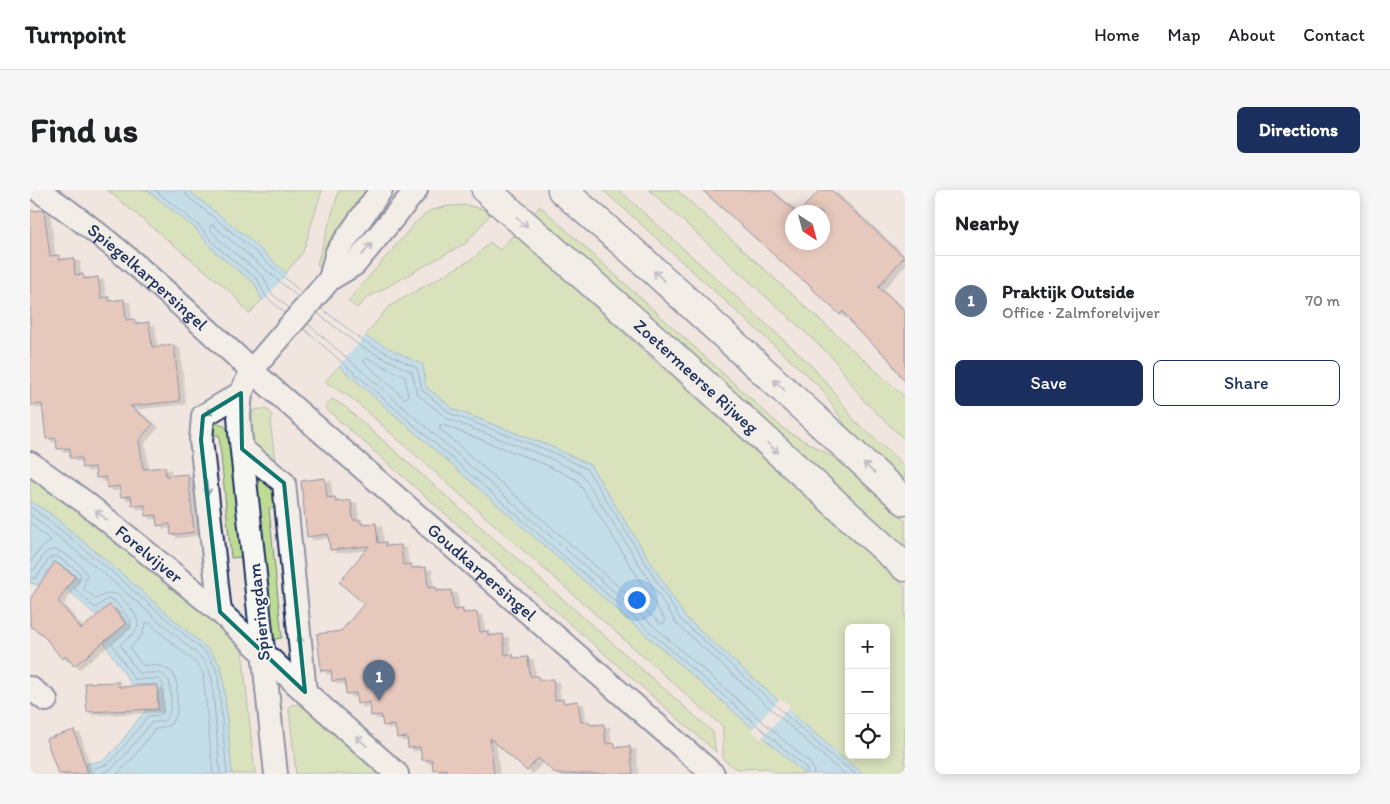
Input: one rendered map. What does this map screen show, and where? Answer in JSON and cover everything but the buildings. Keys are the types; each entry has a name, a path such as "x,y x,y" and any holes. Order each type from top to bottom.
{"main road":[{"name":"Zoetermeerse Rijweg","path":"486,190 664,348 905,567"},
{"path":"562,190 638,256 905,501"}],"street":[{"name":"Spiegelkarpersingel","path":"38,190 65,208 152,278 252,370"},
{"name":"Spieringdam","path":"326,285 337,252 381,190"},
{"name":"Spieringdam","path":"276,774 242,449 239,414 241,393 252,370 326,285 355,264 416,190"},
{"name":"Goudkarpersingel","path":"252,370 713,774"},
{"path":"220,612 201,440 203,416 241,393"},
{"path":"242,449 284,483 306,692"},
{"name":"Forelvijver","path":"30,463 86,503 220,612 397,774"}],"highlighted area":[{"path":"241,393 242,449 284,483 305,692 220,612 201,440 203,416"}],"green space":[{"path":"107,190 147,190 196,229 214,251 255,284 262,300 249,314 232,293"},
{"path":"188,190 322,190 303,252 286,273 247,238"},
{"path":"339,190 373,190 320,267 317,264"},
{"path":"603,190 619,190 809,363 831,388 855,421 905,466 905,480 847,428 821,388"},
{"path":"649,190 677,190 905,397 905,440 865,402 832,357"},
{"path":"467,205 485,210 490,215 466,243 367,298 357,308 348,301 415,223 429,211 448,206"},
{"path":"540,206 785,430 840,461 905,520 905,548 534,213"},
{"path":"514,234 905,586 905,774 864,774 840,756 685,617 590,465 552,447 453,409 365,336 388,307 474,258 490,242 500,250"},
{"path":"339,366 805,774 775,774 768,768 736,769 723,759 723,727 350,397 325,382"},
{"path":"332,399 344,406 713,732 716,752 325,408"},
{"path":"255,410 268,410 272,415 271,427 275,462 254,444 251,416"},
{"path":"216,423 224,426 229,431 241,557 231,558 219,435 207,436 209,428"},
{"path":"30,471 197,601 242,648 255,774 232,774 223,676 220,665 211,652 48,512 30,501"},
{"path":"256,475 269,477 280,507 269,508 282,638 274,639"},
{"path":"298,692 390,774 296,774 289,709 291,705 299,704"}],"water":[{"path":"147,190 188,190 248,238 286,273 365,336 423,365 426,387 453,409 552,447 590,465 685,617 840,756 864,774 805,774 262,300 255,284 214,251 196,229"},
{"path":"30,501 48,512 211,652 220,665 223,676 232,774 90,774 86,764 104,760 117,747 145,711 159,710 158,684 132,685 104,643 127,624 111,603 95,615 67,589 76,576 54,561 38,585 30,583"}],"pier":[{"path":"288,272 367,334 338,367 262,303"},
{"path":"780,698 790,706 761,739 751,730"}],"place":[{"name":"Praktijk Outside","path":"379,701"}]}
